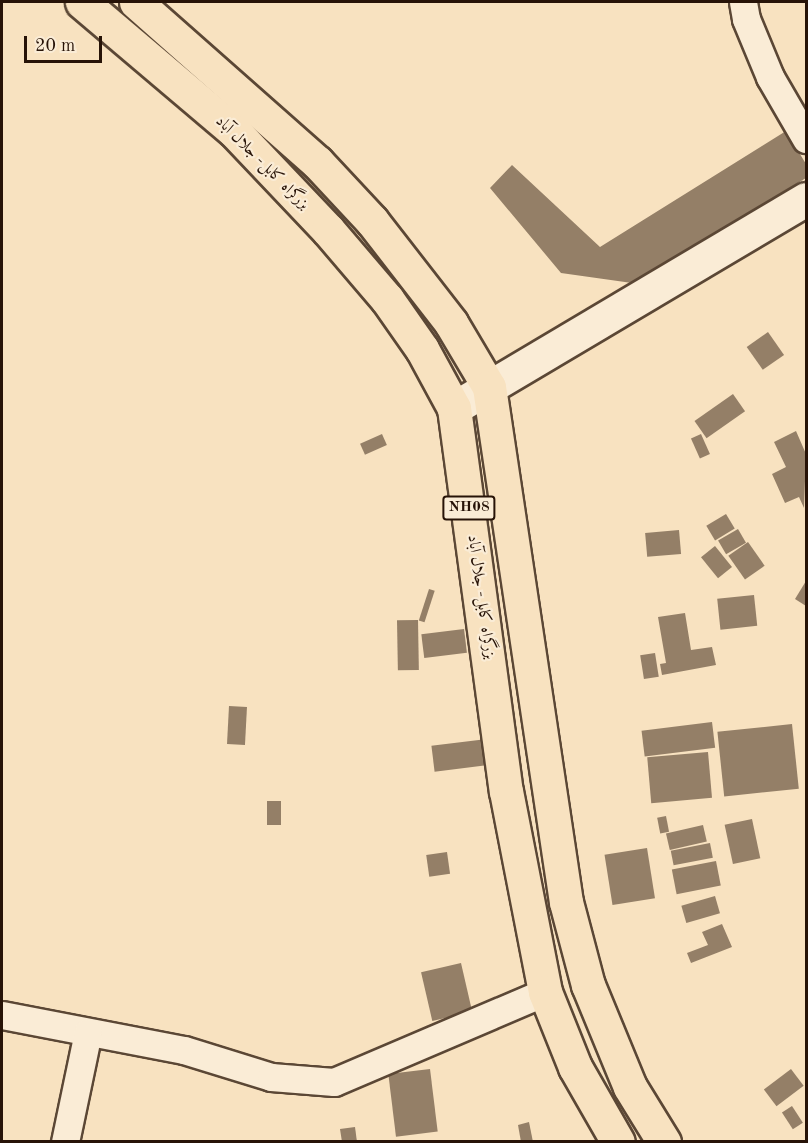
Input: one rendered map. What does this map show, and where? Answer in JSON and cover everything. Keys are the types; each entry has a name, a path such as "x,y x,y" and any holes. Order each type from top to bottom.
{"highway":[{"name":"بزرگراه کابل- جلال آباد","path":"82,2 234,131 328,230 393,308 422,349 454,408 506,791 545,992 575,1067 618,1142"},
{"name":"بزرگراه کابل- جلال آباد","path":"136,2 317,162 372,221 451,323 489,387 566,902 588,985 630,1087 664,1142"}],"street":[{"path":"743,2 746,19 770,76 807,139"},
{"path":"454,408 807,199"},
{"path":"2,1015 184,1050 272,1077 334,1082 545,992"},
{"path":"64,1142 88,1032"}],"building":[{"path":"786,131 806,164 806,178 632,283 561,273 490,188 512,165 600,247"},
{"path":"768,332 784,355 763,370 747,347"},
{"path":"733,394 745,411 707,438 694,421"},
{"path":"796,431 806,454 804,508 799,497 785,503 772,474 786,467 774,442"},
{"path":"382,434 387,445 365,455 360,444"},
{"path":"701,434 710,454 700,459 691,438"},
{"path":"726,514 735,529 715,540 706,526"},
{"path":"738,529 746,543 726,554 718,540"},
{"path":"679,530 681,554 647,557 645,533"},
{"path":"748,542 765,566 745,580 728,556"},
{"path":"715,546 732,567 718,578 701,557"},
{"path":"806,581 806,606 795,599"},
{"path":"429,589 435,591 425,622 419,620"},
{"path":"754,595 757,626 720,630 717,599"},
{"path":"685,613 691,650 712,647 716,665 662,675 660,664 666,663 658,617"},
{"path":"397,620 418,620 419,670 398,670"},
{"path":"464,629 467,653 424,658 421,634"},
{"path":"655,653 659,677 644,679 640,655"},
{"path":"229,706 247,707 245,745 227,744"},
{"path":"712,722 715,748 645,756 642,731"},
{"path":"792,724 799,789 724,796 717,732"},
{"path":"487,739 490,765 435,772 431,746"},
{"path":"708,752 712,798 651,803 647,757"},
{"path":"267,801 281,801 281,825 267,825"},
{"path":"666,816 669,832 660,833 657,818"},
{"path":"752,819 760,858 733,864 725,825"},
{"path":"703,825 707,842 670,850 666,834"},
{"path":"710,843 713,858 674,865 671,851"},
{"path":"647,848 655,898 613,905 605,855"},
{"path":"447,852 450,874 429,877 426,855"},
{"path":"716,861 721,886 677,894 672,870"},
{"path":"715,896 720,913 686,923 681,906"},
{"path":"722,924 732,947 691,963 687,953 708,945 702,932"},
{"path":"461,963 472,1012 432,1021 421,972"},
{"path":"430,1069 438,1132 396,1137 388,1074"},
{"path":"791,1069 804,1086 776,1106 764,1089"},
{"path":"792,1106 803,1123 793,1129 782,1113"},
{"path":"529,1122 533,1142 521,1142 518,1125"},
{"path":"355,1127 357,1142 342,1142 340,1129"}]}
